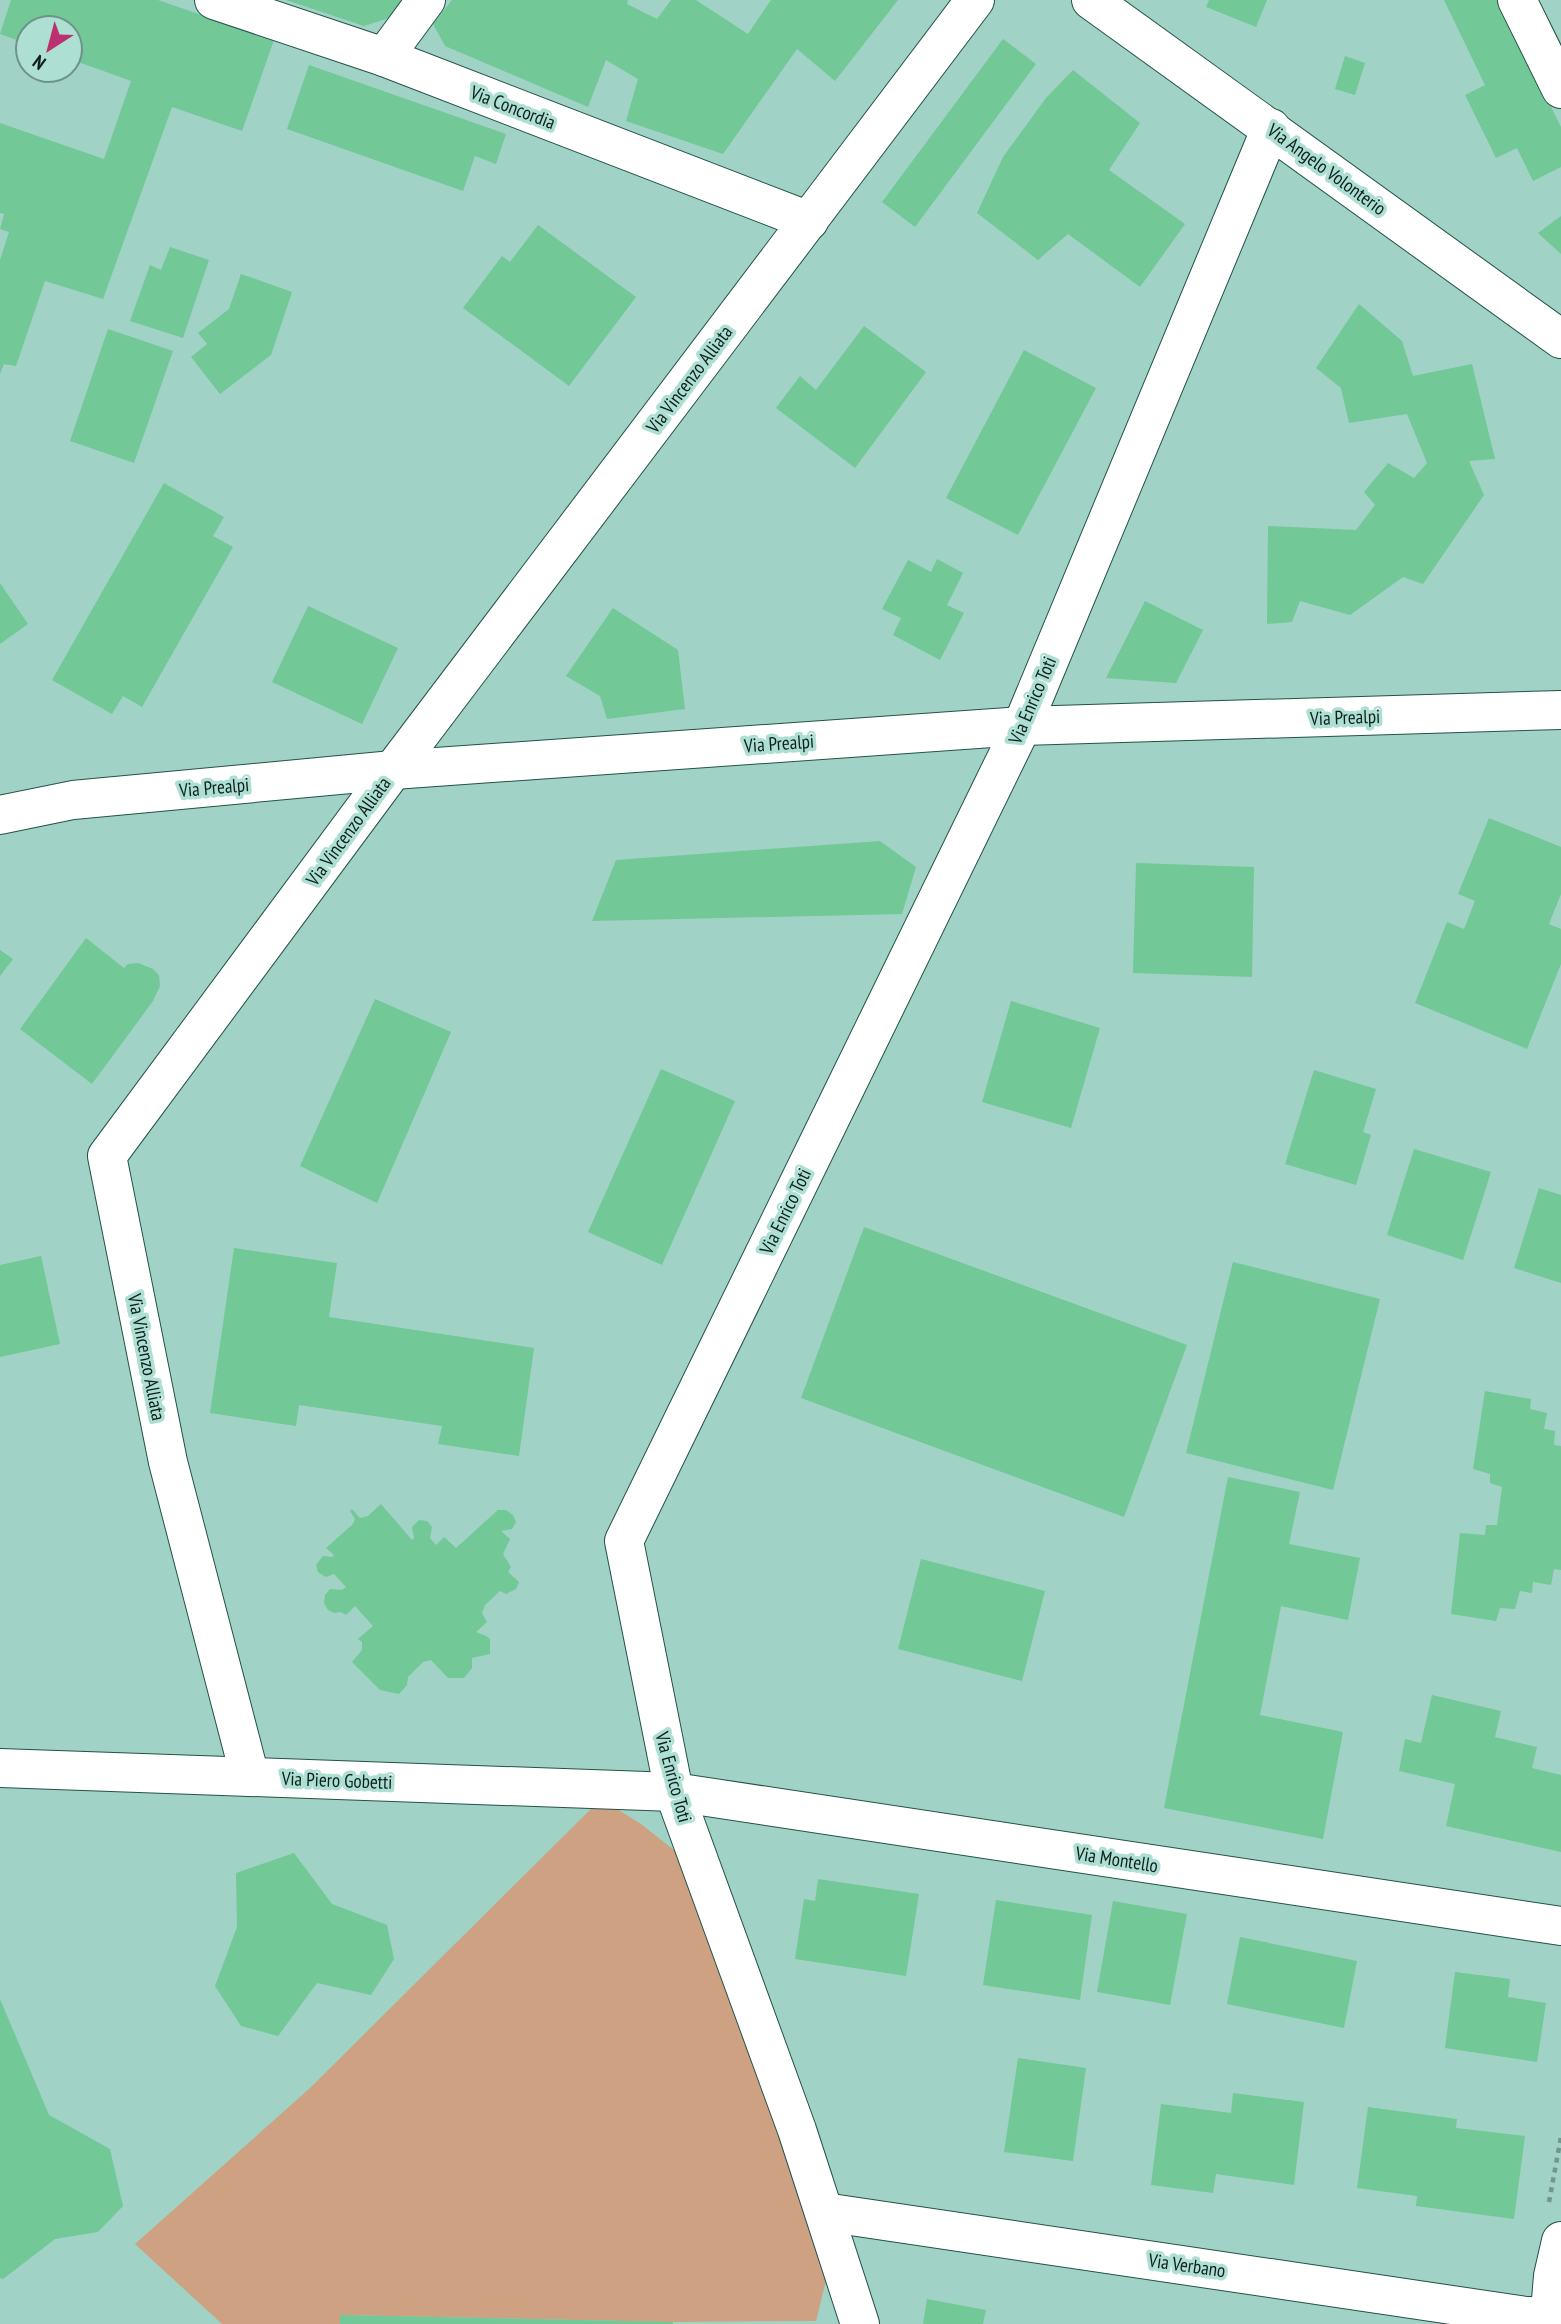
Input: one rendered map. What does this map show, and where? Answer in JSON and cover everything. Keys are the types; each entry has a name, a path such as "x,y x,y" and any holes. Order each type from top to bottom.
{"street":[{"name":"Via Concordia","path":"214,0 384,57 809,220"},
{"path":"384,57 426,0"},
{"name":"Via Vincenzo Alliata","path":"250,1777 168,1462 107,1156 393,770 975,0"},
{"name":"Via Angelo Volonterio","path":"1091,0 1561,339"},
{"path":"1517,0 1561,89"},
{"name":"Via Enrico Toti","path":"860,2324 797,2130 674,1792 624,1541 1022,726 1271,128"},
{"name":"Via Prealpi","path":"0,815 73,800 393,770 1022,726 1561,710"},
{"name":"Via Piero Gobetti","path":"0,1768 674,1792"},
{"name":"Via Montello","path":"674,1792 1561,1926"},
{"name":"Via Verbano","path":"824,2212 1550,2320"},
{"path":"1550,2320 1553,2276 1561,2241"}],"shaded area":[{"path":"601,1799 641,1824 684,1858 827,2276 816,2321 670,2322 341,2315 340,2324 222,2324 135,2244 310,2088"}],"building":[{"path":"11,0 158,0 274,40 242,131 172,107 103,299 45,281 16,366 4,364 0,374 0,260 9,232 0,229 4,214 0,213 0,123 104,159 131,81 84,64 84,14 14,14 14,39 0,34"},
{"path":"286,0 402,0 389,18 364,26"},
{"path":"452,0 628,0 627,4 657,19 671,0 696,0 748,34 771,0 898,0 835,81 797,49 723,154 626,121 638,79 606,60 588,107 445,46 433,24"},
{"path":"1209,0 1267,0 1256,27 1206,7"},
{"path":"1444,0 1499,0 1561,127 1561,167 1533,181 1517,148 1496,158 1465,95 1485,85"},
{"path":"1003,39 1036,64 915,227 882,202"},
{"path":"1345,56 1365,63 1355,95 1335,89"},
{"path":"309,65 506,134 496,164 475,156 463,191 287,129"},
{"path":"1073,70 1140,123 1109,170 1185,224 1140,287 1068,234 1038,260 977,213 1003,157 1046,98"},
{"path":"1561,216 1561,254 1538,233"},
{"path":"538,225 636,297 569,386 463,308 502,256 510,262"},
{"path":"170,247 209,260 183,338 130,321 150,265 161,270"},
{"path":"241,274 292,292 271,355 220,394 191,357 207,344 198,333 229,309"},
{"path":"1359,304 1402,341 1413,376 1472,364 1495,459 1469,461 1484,495 1423,584 1403,577 1350,615 1300,601 1292,622 1267,624 1268,526 1356,530 1375,505 1364,492 1388,463 1414,478 1427,463 1407,414 1349,423 1341,388 1316,368"},
{"path":"864,326 926,372 855,468 776,408 800,376 816,390"},
{"path":"108,329 173,351 134,463 70,441"},
{"path":"1024,350 1096,388 1018,535 946,498"},
{"path":"164,483 224,517 213,536 233,547 142,707 123,696 112,714 52,680"},
{"path":"937,559 963,573 947,605 964,613 940,660 893,635 901,618 882,609 908,560 931,572"},
{"path":"0,583 28,624 0,644"},
{"path":"1145,601 1203,630 1176,683 1106,678"},
{"path":"308,606 398,648 362,724 272,682"},
{"path":"613,608 678,650 685,709 607,719 600,696 566,676"},
{"path":"1489,818 1561,847 1561,894 1549,924 1561,929 1561,964 1527,1049 1415,1003 1447,922 1464,929 1475,901 1458,894"},
{"path":"880,841 916,867 902,914 592,921 616,860"},
{"path":"1136,863 1254,867 1252,977 1133,973"},
{"path":"86,938 124,968 128,964 138,963 153,969 159,975 160,986 153,1001 92,1084 20,1029"},
{"path":"0,950 13,959 0,976"},
{"path":"375,999 451,1032 377,1203 300,1166"},
{"path":"1011,1001 1100,1028 1071,1128 982,1102"},
{"path":"661,1069 735,1101 662,1265 588,1232"},
{"path":"1314,1070 1376,1089 1363,1132 1371,1135 1356,1185 1285,1164"},
{"path":"1414,1149 1491,1172 1463,1260 1387,1235"},
{"path":"1539,1188 1561,1195 1561,1283 1514,1268"},
{"path":"864,1227 1187,1345 1124,1517 801,1398"},
{"path":"234,1248 337,1263 329,1317 534,1348 519,1456 438,1444 442,1426 299,1405 296,1426 210,1413"},
{"path":"41,1256 60,1344 0,1357 0,1265"},
{"path":"1233,1262 1380,1299 1333,1490 1186,1453"},
{"path":"1485,1391 1531,1399 1530,1409 1547,1413 1544,1429 1555,1431 1554,1445 1561,1446 1561,1570 1554,1569 1551,1585 1533,1582 1532,1593 1520,1591 1515,1609 1500,1608 1496,1621 1451,1614 1460,1533 1485,1535 1486,1525 1497,1525 1502,1487 1490,1483 1490,1474 1473,1469"},
{"path":"1228,1477 1300,1492 1289,1544 1360,1558 1348,1620 1281,1606 1260,1715 1343,1732 1323,1839 1164,1808"},
{"path":"381,1504 412,1540 412,1527 419,1520 427,1521 432,1527 430,1538 436,1545 444,1537 456,1548 498,1510 506,1510 513,1515 516,1522 512,1529 501,1531 510,1539 503,1554 511,1567 508,1572 519,1582 516,1589 506,1594 500,1591 485,1605 482,1613 487,1622 476,1632 490,1639 490,1654 472,1658 472,1668 464,1678 448,1678 431,1660 423,1662 408,1677 407,1685 399,1694 380,1690 352,1662 362,1650 362,1642 358,1639 373,1626 355,1606 346,1615 328,1610 324,1603 325,1595 330,1589 342,1590 346,1587 334,1574 326,1577 318,1572 316,1565 323,1556 334,1555 326,1548 353,1524 355,1519 350,1511 352,1509 360,1518 368,1516"},
{"path":"921,1559 1045,1591 1022,1681 898,1649"},
{"path":"1432,1695 1501,1711 1495,1737 1537,1747 1532,1768 1561,1775 1561,1852 1446,1826 1455,1784 1399,1771 1405,1739 1421,1743"},
{"path":"294,1853 332,1904 387,1925 394,1959 371,1995 317,1983 278,2036 241,2026 215,1986 237,1927 236,1873"},
{"path":"818,1879 919,1894 906,1976 795,1959 804,1899 815,1901"},
{"path":"996,1900 1092,1915 1080,2000 983,1985"},
{"path":"1113,1901 1187,1914 1170,2005 1097,1992"},
{"path":"1240,1937 1357,1961 1344,2028 1227,2004"},
{"path":"1455,1972 1510,1979 1508,1997 1546,2003 1537,2062 1445,2048"},
{"path":"0,1999 49,2115 110,2149 123,2206 98,2232 55,2239 3,2279 0,2278"},
{"path":"1018,2058 1086,2068 1073,2161 1004,2152"},
{"path":"1233,2093 1304,2102 1294,2185 1216,2174 1213,2193 1151,2185 1161,2104 1231,2113"},
{"path":"1368,2107 1457,2119 1456,2128 1525,2136 1514,2219 1416,2206 1417,2196 1357,2188"},
{"path":"927,2299 986,2310 983,2324 923,2324"},
{"path":"340,2315 673,2322 673,2324 340,2324"}]}
